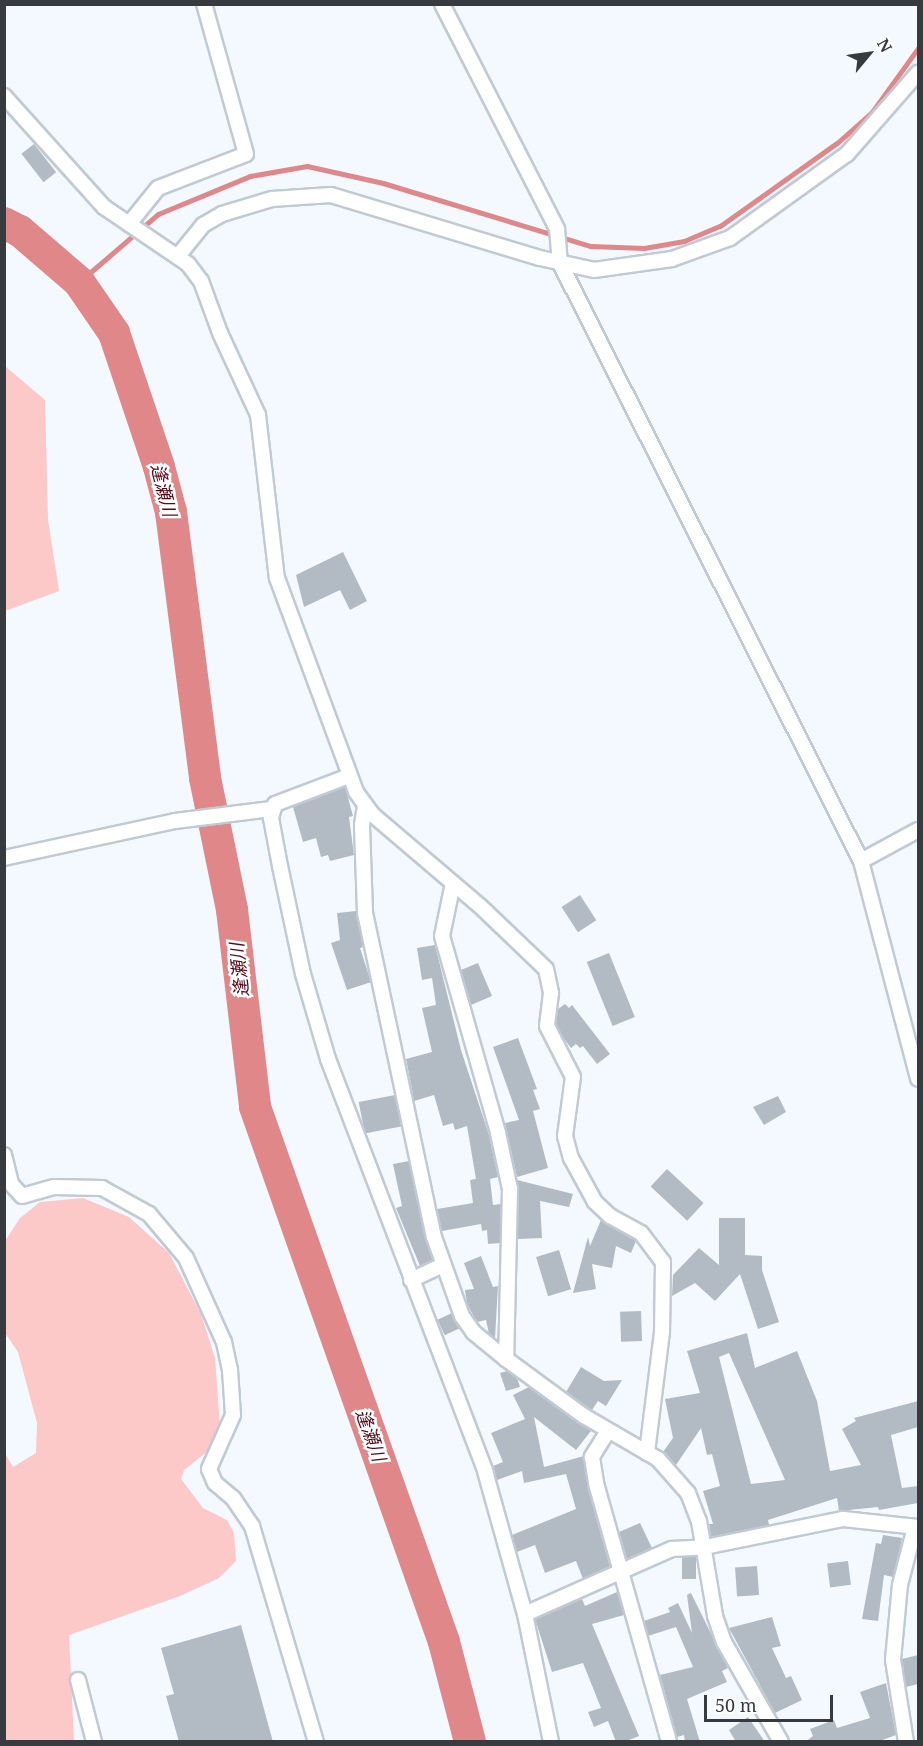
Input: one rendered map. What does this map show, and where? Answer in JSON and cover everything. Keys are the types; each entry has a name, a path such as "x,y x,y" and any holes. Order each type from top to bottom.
{"street":[{"path":"131,225 158,188 246,154 204,4"},
{"path":"442,4 557,229 560,263 861,861 918,1079"},
{"path":"178,256 203,225 222,214 272,199 331,195 560,263 594,270 633,266 696,253 730,238 847,154 918,73"},
{"path":"4,96 104,207 178,256 201,281 220,333 258,415 277,578 349,776 365,806 543,963 550,984 547,1016 550,1037 573,1077 565,1136 571,1158 595,1202 610,1216 641,1233 663,1263 662,1332 647,1453"},
{"path":"4,858 193,818 264,810 280,800 349,776"},
{"path":"365,806 362,826 365,913 442,1265 462,1316 473,1332 506,1359 608,1431 668,1467 688,1493 705,1547 715,1616 724,1642 781,1742"},
{"path":"264,810 306,985 328,1059 485,1471 525,1614 551,1742"},
{"path":"861,861 918,830"},
{"path":"453,884 442,936 498,1133 510,1189 506,1359"},
{"path":"4,1155 11,1184 22,1196 54,1187 102,1188 149,1214 186,1258 224,1342 230,1370 233,1415 209,1469 215,1483 233,1498 252,1526 316,1742"},
{"path":"411,1280 442,1265"},
{"path":"608,1431 595,1448 592,1462 669,1742"},
{"path":"525,1614 672,1549 705,1547 827,1521 916,1527 899,1596 893,1659 906,1742"},
{"path":"78,1680 94,1742"}],"shaded area":[{"path":"5,366 45,400 48,520 59,591 5,611"},
{"path":"83,1198 129,1217 169,1253 201,1314 215,1358 220,1427 209,1450 184,1470 181,1479 203,1508 227,1520 234,1533 236,1561 219,1578 180,1596 69,1635 74,1741 5,1741 5,1453 13,1467 36,1453 37,1423 18,1352 5,1333 5,1241 20,1218 40,1202"}],"building":[{"path":"34,144 56,172 44,182 21,154"},
{"path":"343,552 367,601 350,610 340,590 304,607 296,575"},
{"path":"345,787 353,816 349,817 354,855 330,861 328,855 321,857 316,838 303,842 293,807"},
{"path":"580,895 596,920 578,932 562,907"},
{"path":"356,911 363,947 360,948 371,982 347,990 331,943 340,940 337,913"},
{"path":"435,945 461,1050 489,1135 498,1177 490,1179 493,1205 501,1204 500,1243 488,1244 487,1230 482,1231 481,1224 442,1231 437,1209 473,1203 470,1180 476,1179 467,1126 455,1130 453,1123 443,1126 434,1095 414,1101 406,1059 432,1052 422,1008 436,1005 432,978 422,980 417,948"},
{"path":"609,953 635,1017 613,1026 587,962"},
{"path":"478,963 492,996 471,1005 461,970"},
{"path":"565,1004 569,1008 572,1005 610,1054 597,1064 583,1046 580,1048 576,1044 571,1048 562,1036 556,1024 558,1009"},
{"path":"518,1038 537,1089 533,1090 540,1109 533,1111 548,1168 517,1177 505,1123 519,1120 493,1047"},
{"path":"395,1095 401,1126 365,1133 359,1102"},
{"path":"778,1096 786,1112 764,1125 753,1107"},
{"path":"409,1161 433,1260 420,1266 396,1208 402,1206 393,1164"},
{"path":"667,1169 704,1203 687,1221 651,1187"},
{"path":"517,1180 573,1194 569,1207 540,1201 542,1238 518,1239"},
{"path":"719,1218 745,1218 745,1255 762,1256 762,1270 779,1322 758,1329 740,1274 715,1301 695,1283 672,1296 673,1275 699,1248 719,1265"},
{"path":"601,1220 636,1241 631,1253 616,1246 612,1268 592,1264 596,1289 573,1293 588,1237 590,1246"},
{"path":"559,1250 571,1289 548,1296 536,1257"},
{"path":"481,1256 493,1287 498,1286 495,1338 489,1334 486,1320 477,1322 467,1304 465,1290 474,1289 464,1263"},
{"path":"641,1311 642,1341 621,1342 620,1312"},
{"path":"452,1313 459,1328 445,1335 437,1320"},
{"path":"747,1333 755,1368 797,1351 817,1401 830,1471 861,1465 842,1429 856,1421 854,1418 918,1401 918,1427 891,1435 902,1488 918,1486 918,1503 879,1510 878,1507 839,1511 837,1498 768,1520 769,1525 711,1537 709,1524 713,1524 703,1491 720,1486 712,1454 707,1455 701,1428 676,1465 663,1452 673,1438 665,1399 700,1393 687,1351","holes":["729,1353 785,1480 751,1484 719,1357"]},
{"path":"581,1367 604,1381 622,1380 606,1406 598,1401 592,1410 566,1392"},
{"path":"507,1371 517,1378 520,1387 506,1391 500,1373"},
{"path":"529,1387 591,1431 576,1450 534,1417 544,1467 584,1456 588,1489 610,1567 583,1579 576,1561 545,1573 535,1545 517,1552 512,1535 576,1509 566,1474 524,1483 522,1471 497,1480 493,1466 503,1462 491,1433 525,1419 513,1395"},
{"path":"640,1523 652,1548 627,1559 619,1532"},
{"path":"883,1535 902,1538 893,1577 884,1575 878,1621 862,1619 876,1543 881,1544"},
{"path":"682,1557 696,1557 696,1579 682,1579"},
{"path":"848,1561 851,1585 830,1587 827,1564"},
{"path":"757,1566 759,1595 737,1596 735,1568"},
{"path":"617,1592 624,1615 592,1624 639,1736 624,1742 616,1742 608,1721 594,1727 588,1712 601,1708 583,1663 552,1672 535,1619 582,1599 585,1606"},
{"path":"691,1593 728,1668 722,1671 727,1682 687,1699 700,1742 685,1742 684,1735 677,1737 660,1675 693,1667 676,1627 648,1636 644,1621 670,1612 668,1608 678,1603 692,1633 687,1595"},
{"path":"772,1617 781,1646 772,1648 786,1678 791,1676 802,1700 775,1713 729,1628"},
{"path":"241,1625 273,1742 179,1742 166,1696 174,1694 161,1648"},
{"path":"918,1655 918,1684 906,1687 902,1659"},
{"path":"886,1683 896,1735 877,1742 805,1742 813,1736 810,1729 834,1720 837,1728 870,1718 860,1692"},
{"path":"748,1717 765,1742 736,1742 729,1730"}],"waterway":[{"path":"79,282 158,214 250,176 307,166 383,183 591,246 644,248 684,241 720,226 837,143 872,112 918,48"},
{"name":"逢瀬川","path":"4,223 20,231 79,282 114,333 159,467 171,512 205,778 232,910 255,1107 444,1642 470,1742"}]}
